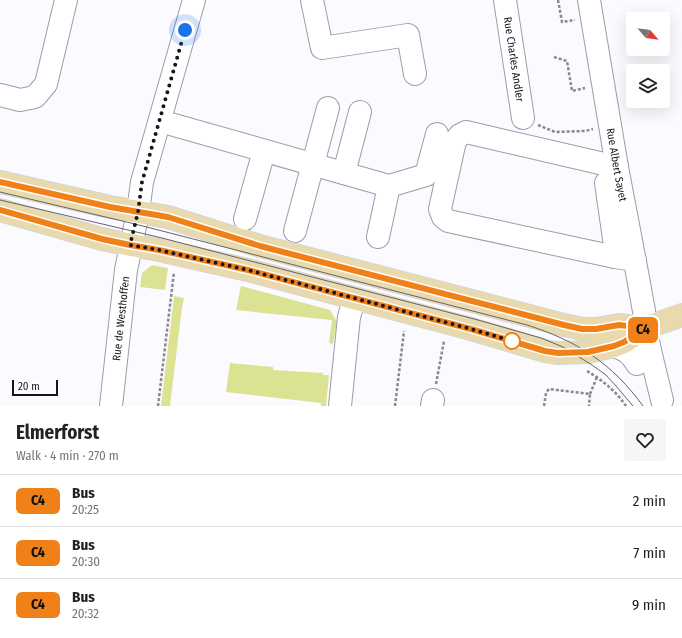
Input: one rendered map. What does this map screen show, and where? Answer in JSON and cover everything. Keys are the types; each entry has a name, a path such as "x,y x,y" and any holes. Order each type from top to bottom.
{"main road":[{"path":"0,182 110,207 159,250 248,270 447,323 545,351 558,353 588,352 614,346 624,342 645,328 682,315"},
{"path":"0,210 102,239 168,217 260,246 564,325 582,329 596,329 619,325 645,328"}],"street":[{"path":"0,95 20,100 35,98 46,84 66,0"},
{"name":"Rue de Westhoffen","path":"111,406 123,290 142,182 194,0"},
{"path":"312,0 322,48 408,35 415,74"},
{"name":"Rue Charles Andler","path":"505,0 523,118"},
{"name":"Rue Albert Sayet","path":"589,0 610,165 625,258 644,311 645,328 664,403"},
{"path":"576,10 596,129 610,165"},
{"path":"295,231 328,108"},
{"path":"344,173 360,112"},
{"path":"160,121 390,186 426,175 437,134"},
{"path":"610,165 466,132 460,135 455,141 440,210 443,217 448,221 625,258"},
{"path":"245,218 264,151"},
{"path":"378,237 390,186"},
{"path":"340,406 349,317 350,310 355,299"},
{"path":"637,364 637,348 645,328"},
{"path":"614,346 627,351 632,356 644,376 664,403"}],"path":[{"path":"558,0 562,22 576,10"},
{"path":"554,57 567,61 572,91 589,87"},
{"path":"523,118 555,132 596,129"},
{"path":"158,406 176,254"},
{"path":"395,406 406,312"},
{"path":"433,403 447,323"},
{"path":"582,368 608,386 626,406"},
{"path":"589,406 590,394 597,377"},
{"path":"544,406 546,393 549,389 590,394"}],"green space":[{"path":"152,265 168,268 165,290 140,287 142,273"},
{"path":"241,286 330,310 337,322 333,344 329,343 332,320 236,310"},
{"path":"174,296 184,298 170,406 161,406"},
{"path":"230,363 273,367 273,370 323,373 323,375 329,375 326,406 321,406 321,403 226,392"}],"tram line":[{"path":"0,192 135,224 527,325 562,338 592,355 619,377 643,406"},
{"path":"0,200 162,238 478,320 541,338 563,347 606,375 633,406"}],"bus line":[{"name":"C4","path":"0,182 110,207 168,217 260,246 564,325 582,329 596,329 619,325 645,328 624,342 588,352 558,353 545,351 471,329 248,270 102,239 0,210"}],"route":[{"path":"185,30 142,182 138,212 130,245 248,270 512,341"}]}
